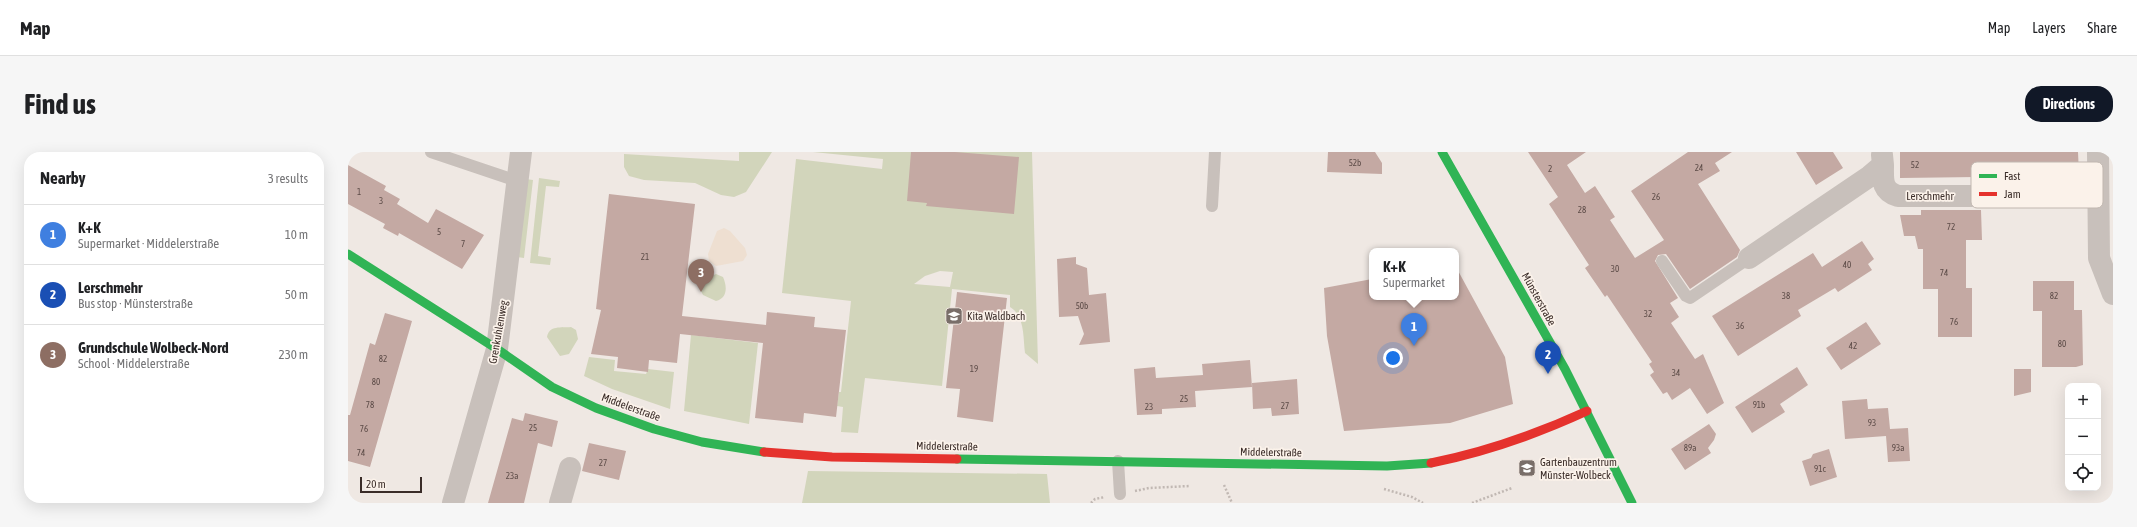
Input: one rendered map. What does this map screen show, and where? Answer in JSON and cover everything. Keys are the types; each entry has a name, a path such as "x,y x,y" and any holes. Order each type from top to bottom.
{"street":[{"name":"Grenkuhlenweg","path":"453,503 497,349 520,152"},
{"name":"Münsterstraße","path":"1442,152 1587,411 1632,503"},
{"name":"Lerschmehr","path":"1883,158 1883,184 1886,190 1898,196 1971,196"},
{"name":"Lerschmehr","path":"1749,258 1870,176 1883,158"},
{"path":"2098,208 2099,258 2113,294"},
{"name":"Middelerstraße","path":"348,254 497,349 552,387 596,408 654,429 702,442 770,453 832,456 1388,466 1429,463 1463,456 1547,430 1587,411"},
{"path":"560,503 570,468"}],"lane":[{"path":"431,152 517,181"},
{"path":"1212,206 1215,152"},
{"path":"1662,261 1686,296 1690,298 1749,258"},
{"path":"1118,461 1120,494"}],"path":[{"path":"1216,485 1228,484"},
{"path":"1224,485 1232,503"},
{"path":"1091,503 1095,499 1149,488 1194,486"},
{"path":"1378,487 1412,497 1423,503"},
{"path":"1472,503 1512,488"}],"green space":[{"path":"739,152 772,152 746,192 734,197 721,195 695,183 644,180 629,176 624,167 624,154 739,161"},
{"path":"813,152 1032,152 1038,364 1025,353 1021,321 1015,311 1010,307 1010,295 952,289 942,386 865,378 858,433 841,432 843,407 837,406 839,392 841,392 851,301 782,293 796,159 882,169 883,159","holes":["940,271 953,272 950,287 914,284 925,276"]},
{"path":"539,178 560,181 559,187 546,186 538,256 551,258 550,265 530,263"},
{"path":"526,179 533,180 524,258 517,257"},
{"path":"716,274 723,277 726,291 723,297 716,301 703,295 699,287 701,282"},
{"path":"571,327 576,330 578,339 569,354 560,356 547,337 548,333 556,328"},
{"path":"691,335 758,343 749,424 684,411"},
{"path":"589,357 615,360 614,371 646,374 648,369 674,372 670,409 612,389 584,376"},
{"path":"808,471 1047,474 1050,503 802,503"}],"shaded area":[{"path":"724,228 730,231 745,248 747,255 743,261 716,266 709,261 708,254 717,231"}],"building":[{"path":"911,152 955,152 1019,157 1014,214 926,206 927,203 907,201"},
{"path":"1328,152 1375,152 1382,163 1382,174 1327,172"},
{"path":"1528,152 1586,152 1567,165 1585,193 1595,186 1615,217 1610,220 1635,258 1664,240 1631,191 1688,152 1732,152 1715,163 1720,171 1698,184 1740,250 1737,257 1690,289 1666,254 1658,255 1655,261 1678,298 1670,303 1679,317 1671,323 1695,359 1703,354 1724,403 1707,414 1690,388 1672,400 1667,392 1663,394 1650,375 1654,372 1649,364 1652,362 1607,295 1605,297 1585,268 1589,265 1549,204 1558,197"},
{"path":"1796,152 1833,152 1843,168 1816,185"},
{"path":"1900,152 2078,152 2078,162 1971,162 1971,177 1900,178"},
{"path":"348,165 386,186 384,190 400,199 397,204 428,223 436,209 484,235 462,269 399,233 398,236 383,228 385,224 348,204"},
{"path":"609,194 695,204 682,316 766,325 767,312 815,317 814,327 846,330 836,417 804,413 803,423 755,418 763,343 680,334 677,363 649,360 648,372 617,368 618,357 591,354 601,310 596,309"},
{"path":"1921,210 1981,210 1982,240 1966,240 1966,288 1972,288 1972,337 1938,337 1938,289 1923,289 1923,249 1918,249 1915,236 1904,236 1900,215 1921,215"},
{"path":"1862,241 1874,259 1868,264 1872,270 1838,292 1835,288 1798,310 1801,316 1738,356 1712,316 1813,253 1822,267"},
{"path":"1076,257 1076,264 1087,268 1089,295 1106,293 1110,342 1079,345 1084,334 1078,316 1059,317 1057,259"},
{"path":"1459,273 1505,357 1513,404 1450,423 1344,431 1327,336 1324,288 1369,280 1369,300 1459,300"},
{"path":"2033,281 2074,281 2074,310 2082,310 2083,365 2076,367 2042,367 2042,311 2033,311"},
{"path":"957,292 1007,298 993,422 957,417 960,389 946,388"},
{"path":"385,313 412,321 370,467 348,461 348,415 350,415 370,343 375,345"},
{"path":"1866,322 1881,344 1841,370 1826,348"},
{"path":"1250,360 1252,387 1195,391 1196,407 1162,409 1162,414 1137,415 1134,369 1155,367 1156,378 1203,375 1202,364"},
{"path":"1797,367 1808,385 1780,404 1785,412 1752,433 1735,407"},
{"path":"2014,369 2031,369 2031,392 2014,396"},
{"path":"1297,379 1299,414 1272,416 1271,408 1253,409 1252,383"},
{"path":"1867,399 1868,409 1888,408 1890,429 1908,428 1910,461 1888,462 1886,436 1845,439 1842,401"},
{"path":"525,413 558,421 552,447 538,443 524,503 488,503 512,418 523,421"},
{"path":"1709,424 1716,434 1714,440 1708,448 1711,453 1685,470 1671,449"},
{"path":"589,443 626,451 619,480 582,471"},
{"path":"1829,449 1837,477 1810,486 1802,461 1811,458 1813,454"}],"traffic: fast":[{"path":"1442,152 1565,369 1632,503"},
{"path":"348,254 497,349 552,387 596,408 654,429 702,442 764,452"},
{"path":"957,459 1387,466 1431,463"}],"traffic: jam":[{"path":"1431,463 1451,459 1511,442 1587,411"},
{"path":"764,452 832,457 957,459"}],"place":[{"name":"Grundschule Wolbeck-Nord","path":"701,292"},
{"name":"Kita Waldbach","path":"954,316"},
{"name":"K+K","path":"1414,346"},
{"name":"Lerschmehr","path":"1548,374"},
{"name":"Gartenbauzentrum Münster-Wolbeck","path":"1527,468"}]}
